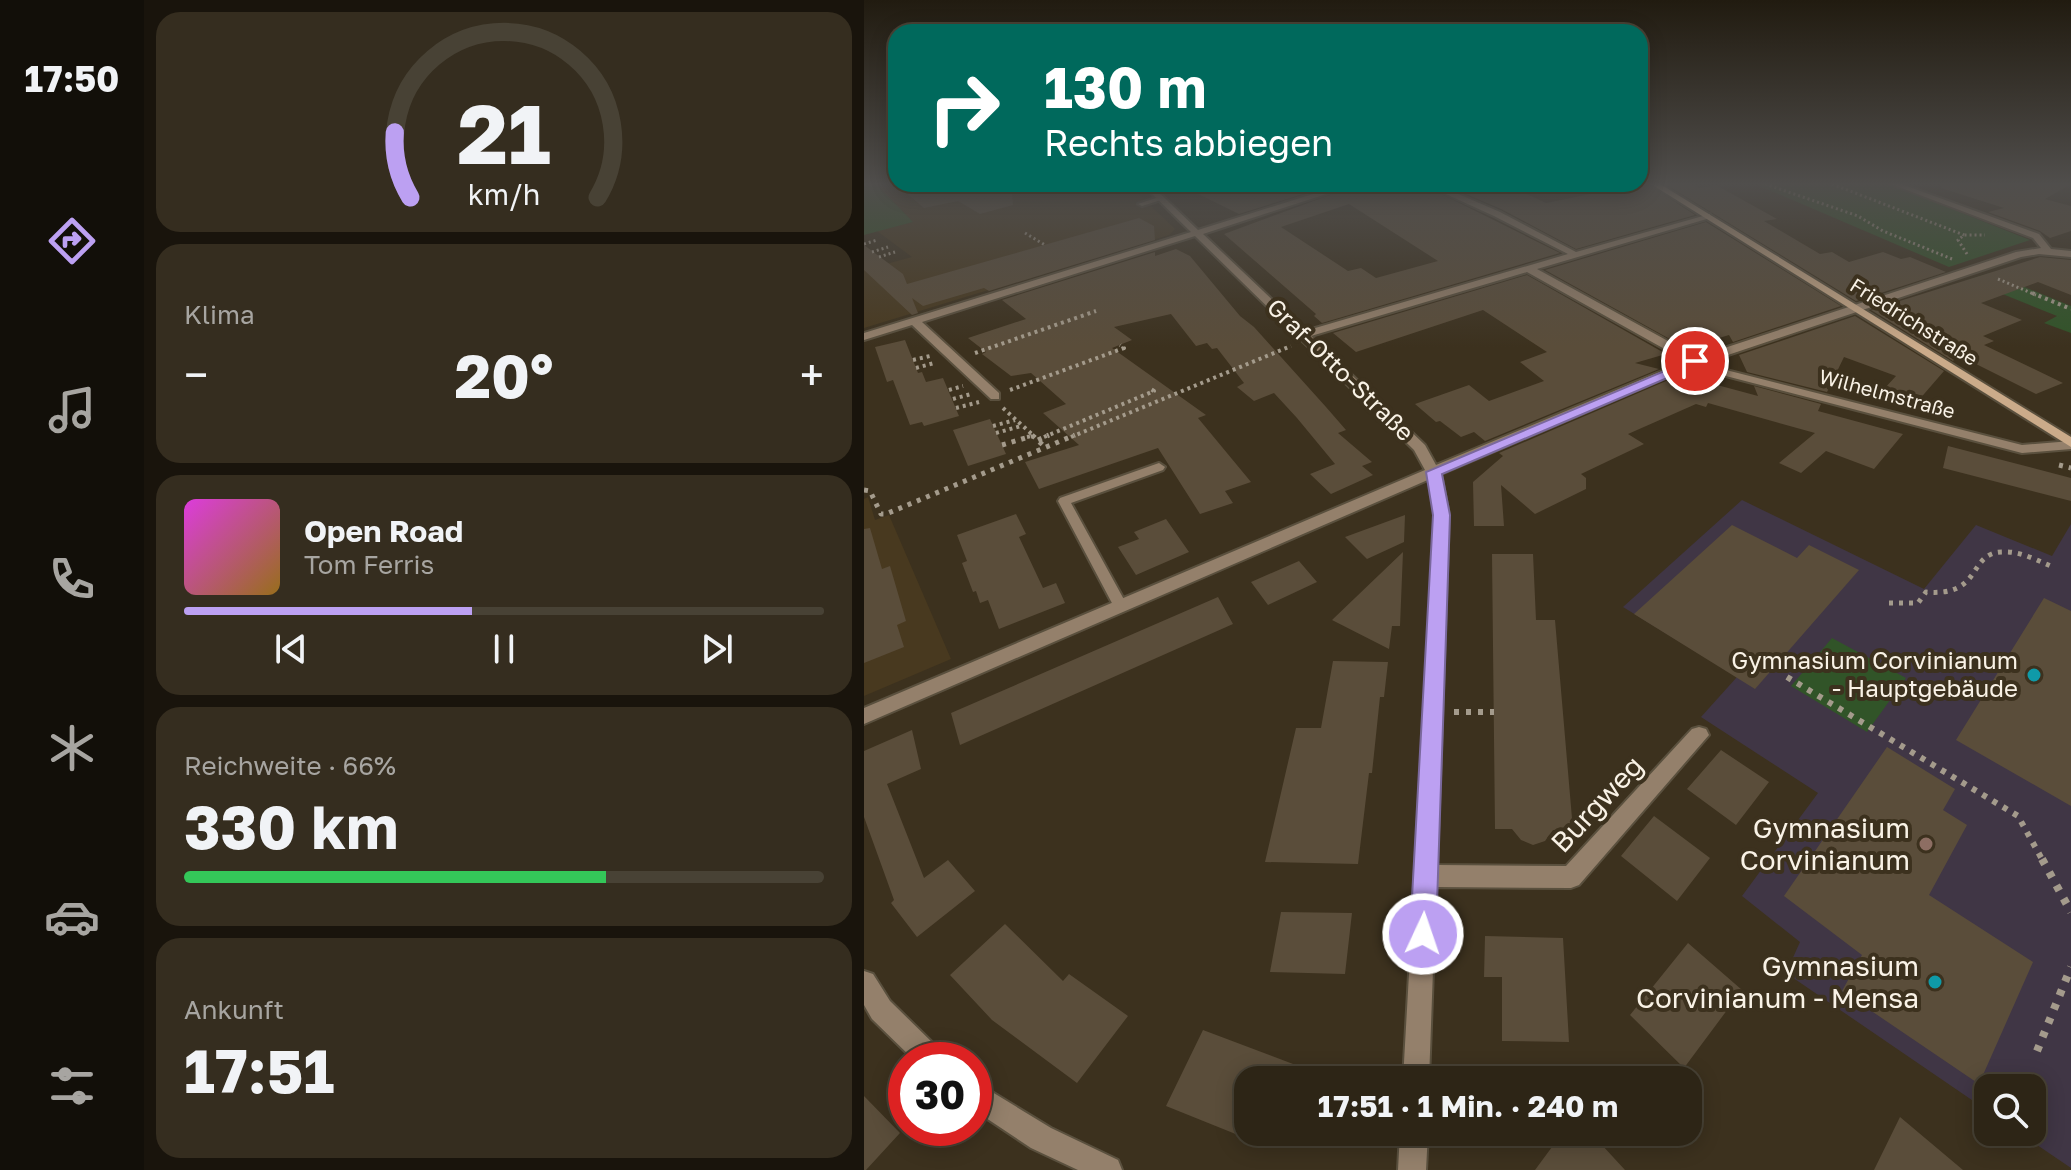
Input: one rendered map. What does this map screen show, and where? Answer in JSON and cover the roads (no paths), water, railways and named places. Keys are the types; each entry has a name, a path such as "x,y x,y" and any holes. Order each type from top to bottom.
{"street":[{"path":"864,337 1181,239"},
{"name":"Graf-Otto-Straße","path":"1205,239 1420,448 1434,472 1442,515 1417,1066"},
{"path":"1544,239 1576,255"},
{"path":"1307,338 1631,239"},
{"name":"Friedrichstraße","path":"1743,239 2071,444"},
{"path":"2038,239 2048,251"},
{"path":"864,716 1695,361 2019,254 2048,251 2071,254"},
{"name":"Wilhelmstraße","path":"1529,269 1695,361 1726,373 2022,449 2071,444"},
{"path":"914,321 995,396"},
{"name":"Burgweg","path":"1426,876 1571,877 1699,735"},
{"path":"864,983 881,1010 914,1042"},
{"path":"992,1106 1041,1138 1108,1170"},
{"path":"1412,1170 1413,1146"}],"lane":[{"path":"1120,605 1064,501 1159,467"}],"place":[{"name":"Gymnasium Corvinianum - Hauptgebäude","path":"2034,675"},
{"name":"Gymnasium Corvinianum","path":"1926,844"},
{"name":"Gymnasium Corvinianum - Mensa","path":"1935,982"}]}
